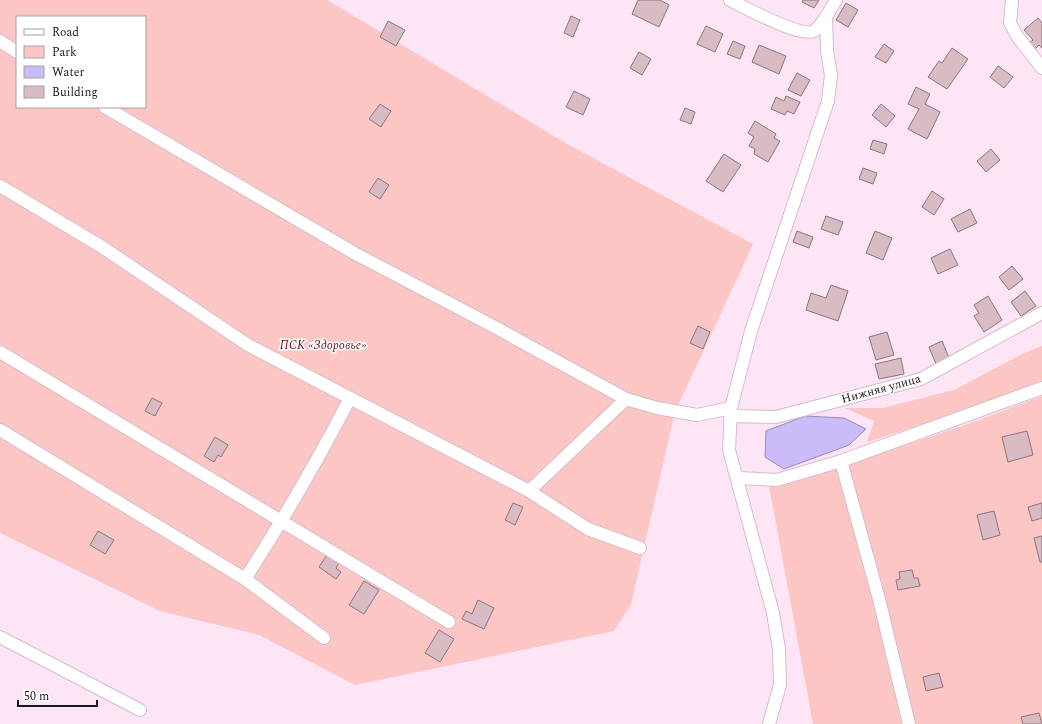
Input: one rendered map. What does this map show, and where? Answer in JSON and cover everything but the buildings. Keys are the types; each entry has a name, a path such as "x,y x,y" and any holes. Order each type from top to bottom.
{"street":[{"path":"730,0 759,15 803,33 814,31 826,17 836,0"},
{"path":"1012,0 1010,23 1017,36 1042,68"},
{"path":"769,724 780,685 779,649 773,613 738,478 729,450 730,412 751,331 828,101 831,75 827,51 826,17"},
{"path":"0,41 16,51"},
{"name":"Нижняя улица","path":"107,108 354,253 492,325 626,399 657,408 697,415 730,412 776,417 921,380 1042,314"},
{"path":"0,186 102,246 248,344 529,491 588,529 640,548"},
{"path":"0,352 449,622"},
{"path":"738,478 777,480 841,461 1042,388"},
{"path":"246,579 323,451 350,398"},
{"path":"529,491 626,399"},
{"path":"0,430 246,579 324,638"},
{"path":"841,461 879,599 909,724"},
{"path":"0,637 140,710"}],"green space":[{"name":"ПСК «Здоровье»","path":"0,0 327,0 567,144 753,244 675,412 631,604 614,631 355,685 259,635 160,611 0,533"},
{"path":"1042,346 1042,382 987,404 867,442 874,421 845,408 883,408 954,390 1024,353"},
{"path":"1042,396 1042,724 813,724 769,486 839,468 979,420"}],"water":[{"path":"805,416 844,418 866,429 849,445 784,469 765,457 766,431"}]}
